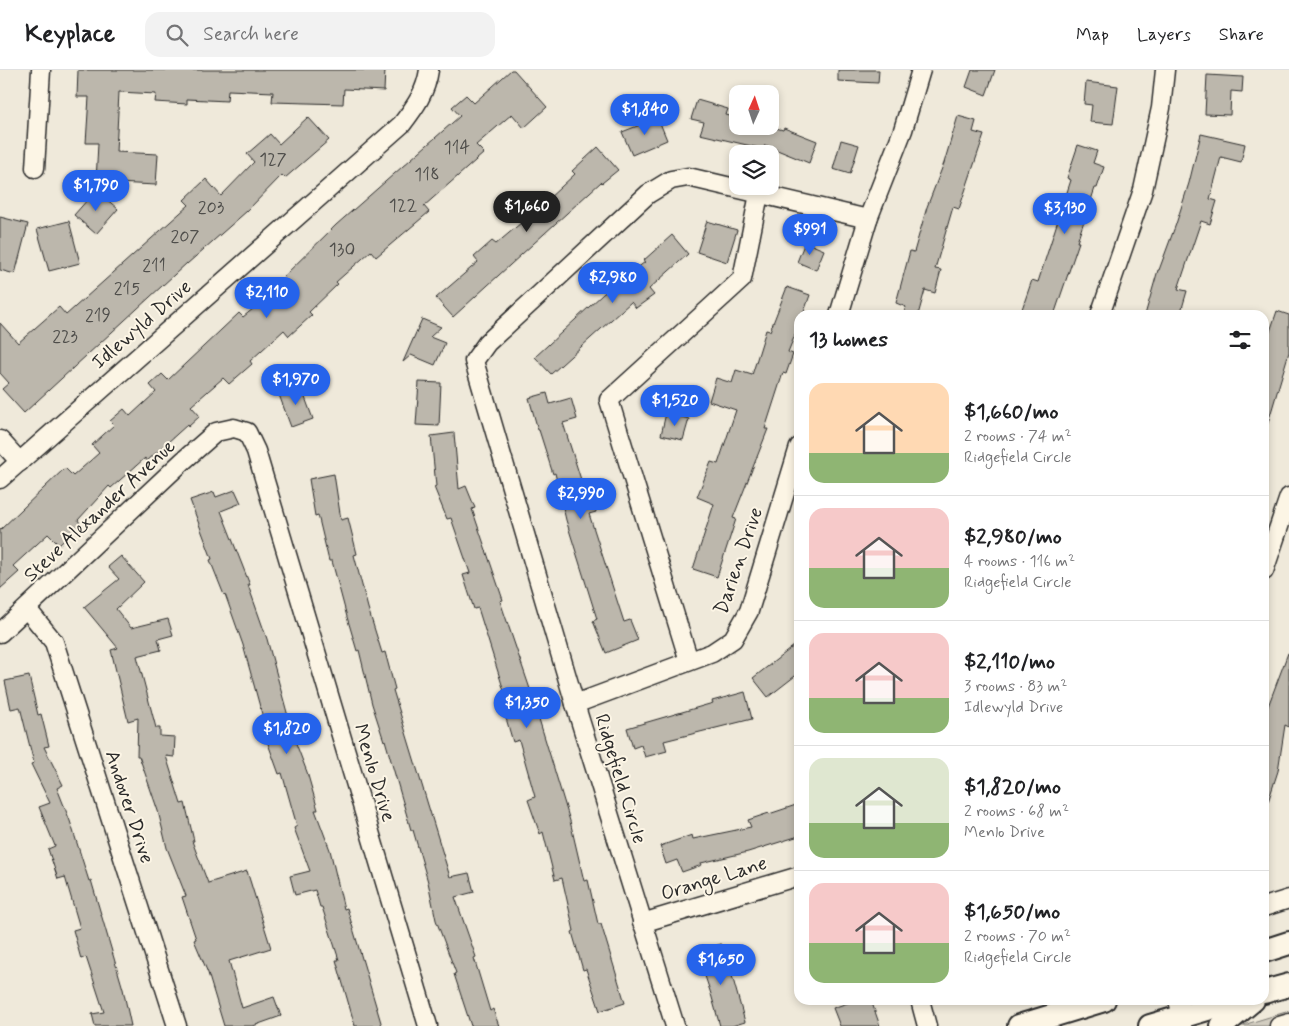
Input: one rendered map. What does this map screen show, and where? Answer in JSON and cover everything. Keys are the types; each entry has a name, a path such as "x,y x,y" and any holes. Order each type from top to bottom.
{"main road":[{"path":"1269,949 1289,943"},
{"path":"1269,991 1289,985"},
{"path":"1019,1026 1088,1005"},
{"path":"1150,1026 1181,1014 1218,1005"},
{"path":"1222,1026 1247,1005"}],"street":[{"path":"35,168 41,70"},
{"name":"Idlewyld Drive","path":"0,479 402,124 418,104 428,80 429,70"},
{"path":"840,310 868,219 903,130 922,70"},
{"path":"1102,310 1143,190 1161,108 1165,70"},
{"name":"Ridgefield Circle","path":"675,1026 575,704 474,361 487,343 648,194 671,180 688,178 729,187"},
{"path":"690,662 609,400 742,279 759,195"},
{"name":"Ridgefield Circle","path":"763,195 868,219"},
{"name":"Steve Alexander Avenue","path":"0,633 216,432 234,428"},
{"name":"Menlo Drive","path":"234,428 247,432 256,451 428,1026"},
{"path":"0,440 20,462"},
{"name":"Darien Drive","path":"575,704 712,653 733,639 749,611 794,463"},
{"path":"1269,556 1289,497"},
{"name":"Andover Drive","path":"27,609 54,642 177,1026"},
{"name":"Orange Lane","path":"642,923 794,877"},
{"path":"1269,905 1289,899"},
{"path":"921,1005 927,1026"},
{"path":"1279,1026 1289,1023"}],"shaded area":[{"path":"1289,1011 1289,1026 1240,1026"}],"building":[{"path":"78,70 385,70 384,91 344,89 343,104 272,102 273,92 228,90 227,101 187,99 187,104 155,102 156,94 119,92 116,152 158,154 156,185 96,182 98,143 86,143 89,97 77,97"},
{"path":"511,70 514,70 547,107 524,128 512,114 476,145 484,153 424,206 429,212 376,257 371,251 336,282 338,284 309,312 312,315 289,336 284,330 250,361 252,364 229,384 223,378 191,406 200,416 188,427 187,425 147,461 145,458 111,488 109,486 78,520 81,525 59,545 48,534 13,566 19,572 0,589 0,530 65,468 73,476 99,453 92,445 114,425 110,421 124,409 130,416 156,392 150,385 162,374 168,380 239,313 243,317 264,300 259,295 279,278 280,280 336,225 460,116 452,107 466,95 474,103"},
{"path":"838,70 879,70 878,83 838,81"},
{"path":"972,70 995,70 986,95 966,87"},
{"path":"1207,75 1243,77 1242,92 1231,91 1230,115 1205,114"},
{"path":"1086,82 1118,86 1113,124 1090,122 1092,105 1084,104"},
{"path":"697,100 728,109 726,115 729,116 729,135 779,135 779,129 783,130 784,128 817,141 809,163 779,151 779,145 747,145 700,134 704,122 691,119"},
{"path":"958,116 976,121 973,132 984,135 959,209 953,207 935,269 941,270 935,293 925,290 919,310 905,310 906,307 896,303 910,251 914,252 927,207 944,163"},
{"path":"308,117 329,140 285,178 282,175 247,211 187,263 24,413 2,389 9,383 0,373 0,323 18,343 59,307 66,315 189,205 184,200 206,179 221,196 254,162 247,154 270,134 279,144"},
{"path":"658,118 667,140 632,155 622,132"},
{"path":"1201,134 1245,144 1241,162 1221,157 1210,199 1217,201 1210,224 1201,221 1178,289 1187,291 1181,310 1146,310 1158,270 1176,224 1189,183"},
{"path":"841,140 859,145 850,174 833,169"},
{"path":"1078,145 1097,151 1093,163 1104,167 1097,188 1095,188 1056,310 1022,310 1032,280 1038,282 1071,180 1067,178"},
{"path":"598,147 618,170 601,182 453,317 436,298 478,262 474,257 492,241 496,244 534,212 575,174 572,171"},
{"path":"96,190 118,209 96,234 74,215"},
{"path":"0,217 28,224 15,274 0,270"},
{"path":"69,221 80,263 49,271 37,229"},
{"path":"707,221 737,230 727,262 697,252"},
{"path":"672,235 688,254 649,289 654,295 636,308 631,302 551,374 535,357 603,294 645,262 643,261"},
{"path":"805,242 824,250 816,270 797,262"},
{"path":"787,287 810,295 805,310 794,310 794,337 788,352 793,354 786,374 783,373 765,429 768,429 733,518 736,519 717,577 693,569 714,504 697,497 711,462 718,464 736,410 709,401 716,378 732,383 736,370 752,375 766,330 770,331"},
{"path":"1277,311 1289,315 1289,352 1269,419 1269,334"},
{"path":"422,319 441,327 430,337 445,343 435,365 411,355 403,362"},
{"path":"419,382 441,383 439,426 416,425"},
{"path":"300,384 313,419 291,427 278,392"},
{"path":"547,393 550,404 571,398 577,419 563,423 583,486 590,484 596,512 589,514 624,622 630,620 638,640 606,653 593,621 597,619 566,520 555,473 553,474 529,398"},
{"path":"666,413 689,419 683,440 661,435"},
{"path":"454,433 459,489 466,486 475,508 472,509 503,600 500,601 529,686 570,821 584,881 588,880 598,924 601,924 625,1003 600,1011 586,969 583,970 572,932 574,931 562,878 555,880 543,832 540,834 528,800 535,797 519,740 513,742 503,708 509,707 478,608 474,609 463,575 470,573 451,518 447,519 434,487 436,486 431,436"},
{"path":"334,474 341,520 348,518 357,554 354,555 368,608 382,653 385,652 395,689 393,690 450,877 469,873 474,892 455,897 476,957 474,958 490,1011 493,1009 499,1026 471,1026 454,974 456,973 436,920 428,882 413,830 411,830 385,740 372,704 359,650 357,651 332,561 329,561 318,515 315,516 309,479"},
{"path":"235,490 241,503 221,511 250,585 248,585 267,639 289,720 287,720 307,772 318,810 315,810 330,850 344,909 347,908 382,1026 355,1026 336,960 339,960 315,890 295,895 290,876 310,871 294,828 297,826 282,773 279,774 266,738 268,736 243,645 225,594 210,560 212,559 190,500 214,492 216,497"},
{"path":"121,556 144,582 116,609 131,628 168,619 173,635 158,639 161,650 137,656 156,728 160,728 160,736 175,737 174,757 166,756 181,804 185,803 194,841 192,841 208,883 247,871 271,948 229,961 242,1008 274,997 281,1016 253,1026 224,1026 208,973 194,940 196,939 182,897 186,896 167,848 158,811 139,756 137,756 138,718 128,721 111,650 118,648 84,607 119,579 108,567"},
{"path":"794,646 794,677 768,697 753,678"},
{"path":"1289,653 1289,727 1285,725 1278,771 1269,799 1269,704"},
{"path":"29,676 38,715 41,714 49,746 44,747 63,785 57,788 70,821 89,881 91,880 123,989 131,1026 95,1026 92,1014 104,1012 86,957 81,959 73,930 80,928 65,877 58,879 48,849 55,846 39,807 50,803 31,764 34,763 20,707 11,709 5,681"},
{"path":"745,692 752,719 664,741 667,751 645,757 641,745 633,748 627,728"},
{"path":"794,806 794,838 748,852 701,863 702,865 682,872 677,860 666,864 660,846 692,835 693,839 751,827 748,820"},
{"path":"721,944 745,1022 732,1026 720,1026 697,952"},
{"path":"842,1005 873,1005 880,1026 840,1026 833,1008"}]}
